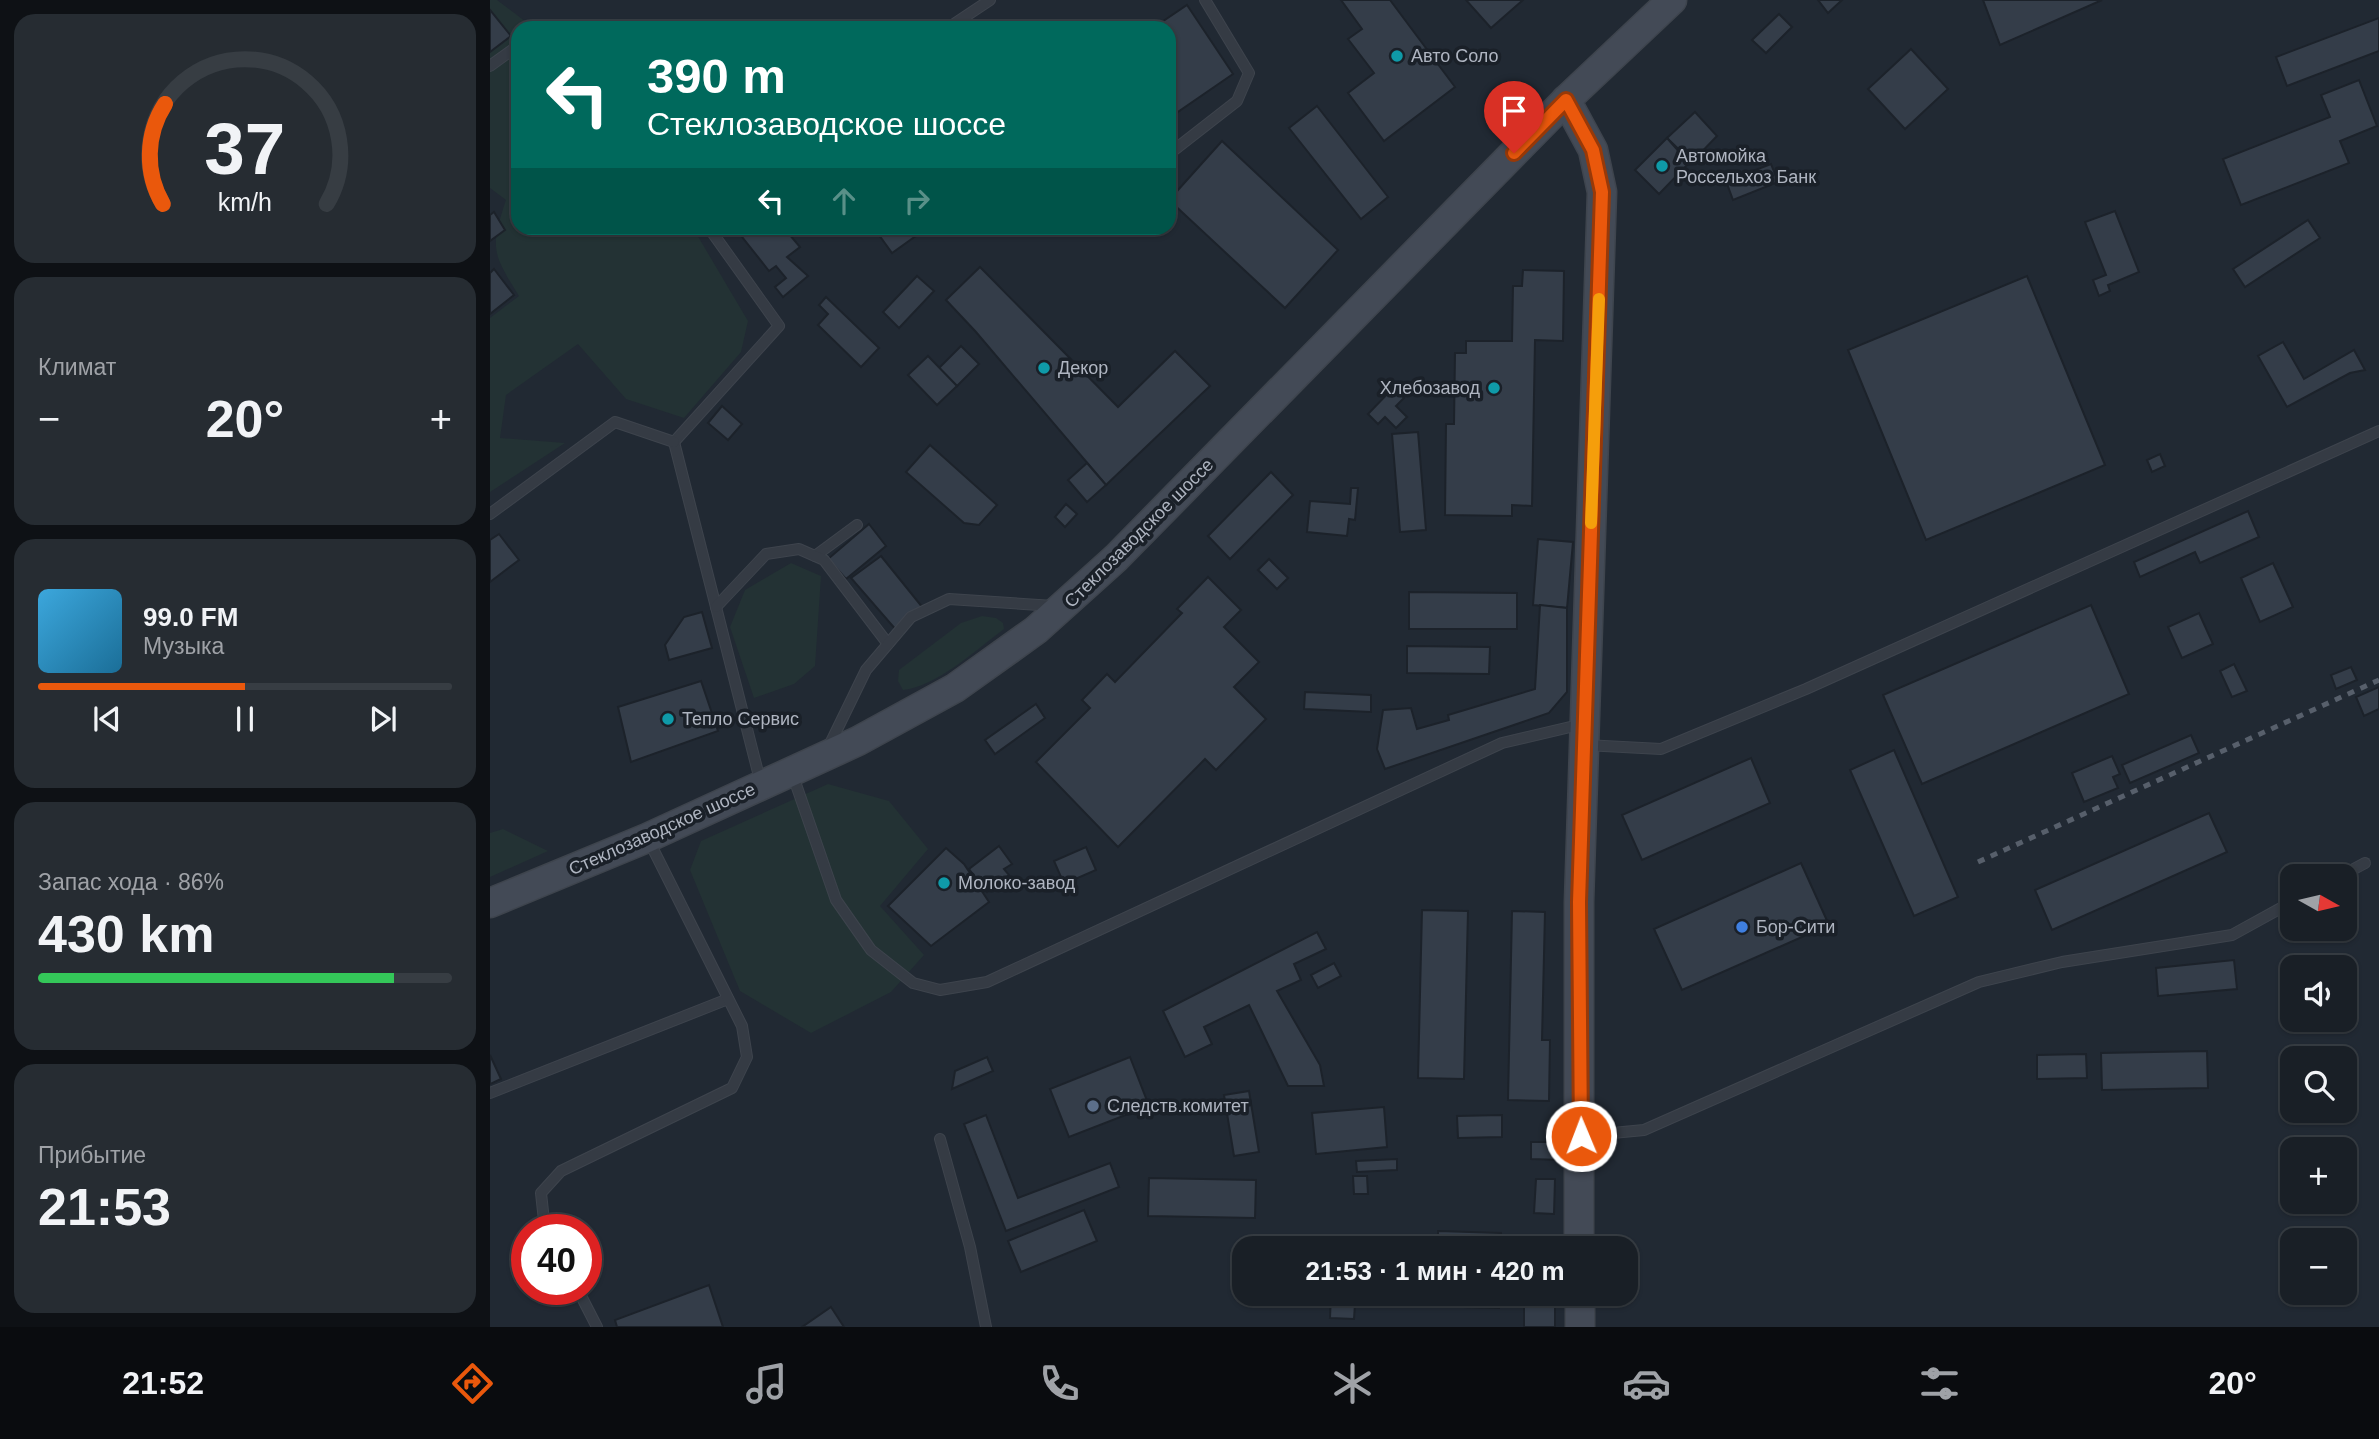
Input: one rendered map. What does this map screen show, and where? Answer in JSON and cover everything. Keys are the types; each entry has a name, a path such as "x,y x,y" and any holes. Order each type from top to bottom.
{"main road":[{"name":"Стеклозаводское шоссе","path":"490,903 647,838 823,758 913,713 955,688 1065,607 1566,100 1672,0"},
{"path":"1566,100 1593,150 1602,192 1579,916 1579,1236"},
{"path":"1580,1306 1580,1327"}],"lane":[{"path":"958,21 989,0"},
{"path":"1176,148 1237,101 1249,72 1205,0"},
{"path":"490,66 511,51"},
{"path":"674,442 779,326 714,235"},
{"path":"490,514 615,422 674,442"},
{"path":"792,772 836,900 871,950 913,983 940,990 986,982 1502,743 1585,734 1661,749 1806,689 2379,431"},
{"path":"674,442 761,786"},
{"path":"815,556 858,525"},
{"path":"716,607 766,554 799,549 824,560 888,644"},
{"path":"823,758 866,670 911,617 949,599 1065,607"},
{"path":"543,1214 541,1194 561,1171 732,1088 747,1056 742,1026 647,838"},
{"path":"2357,867 2365,863"},
{"path":"1581,1136 1644,1130 1979,982 2062,962 2232,935 2280,909"},
{"path":"490,1093 728,999"},
{"path":"940,1139 970,1247 986,1327"},
{"path":"586,1305 597,1327"}],"shaded area":[{"path":"490,0 497,0 525,21 511,21 511,235 697,235 748,321 741,352 684,418 626,399 578,344 506,395 500,438 565,443 490,492 490,318 519,296 503,270 496,250 497,229 506,200 490,188"},
{"path":"791,563 821,576 815,666 794,684 754,698 730,627 745,590"},
{"path":"982,616 996,618 1003,623 1004,629 942,675 903,690 898,681 899,670 961,623"},
{"path":"828,784 889,801 928,849 880,906 924,955 891,992 811,1033 740,991 690,870 701,841"},
{"path":"503,829 548,851 490,877 490,833"}],"building":[{"name":"Авто Соло","path":"1341,0 1390,0 1455,87 1384,141 1348,93 1374,73 1348,39 1362,29"},
{"path":"1466,0 1523,0 1491,28"},
{"path":"1818,0 1842,0 1828,13"},
{"path":"1983,0 2102,0 2000,45"},
{"path":"1187,5 1233,74 1176,113 1176,21 1163,21"},
{"path":"490,10 511,36 490,52"},
{"path":"1779,14 1792,27 1766,53 1752,40"},
{"path":"2379,18 2379,51 2287,86 2276,57"},
{"path":"1911,49 1948,89 1905,129 1868,89"},
{"path":"2359,80 2377,126 2340,141 2349,163 2241,205 2223,159 2330,117 2321,95"},
{"path":"1317,106 1388,197 1361,219 1289,128"},
{"path":"1695,112 1717,136 1692,162 1667,138"},
{"name":"Автомойка Россельхоз Банк","path":"1667,138 1689,163 1659,194 1635,170"},
{"path":"1222,141 1338,250 1285,308 1176,207 1176,192"},
{"path":"1771,164 1778,182 1733,200 1726,181"},
{"path":"2115,211 2139,272 2108,285 2110,291 2099,296 2093,280 2106,275 2085,222"},
{"path":"494,212 505,230 490,241 490,215"},
{"path":"2308,220 2320,238 2245,287 2233,269"},
{"path":"741,235 790,235 800,247 787,257 808,276 783,297 775,287 786,278 776,266 769,271"},
{"path":"879,235 917,235 892,253"},
{"name":"Декор","path":"980,267 1118,407 1175,351 1210,386 1106,485 946,300"},
{"path":"494,269 514,295 490,314 490,273"},
{"name":"Хлебозавод","path":"1523,270 1564,271 1563,341 1535,340 1532,506 1512,505 1512,516 1445,515 1446,424 1454,424 1455,353 1466,353 1466,341 1512,341 1513,286 1522,286"},
{"path":"917,276 934,291 899,328 883,312"},
{"path":"2027,276 2105,465 1926,540 1848,350"},
{"path":"826,297 879,348 861,367 818,325 828,314 819,305"},
{"path":"2283,342 2304,379 2354,350 2365,370 2350,373 2287,407 2258,356"},
{"path":"961,346 979,364 957,386 939,368"},
{"path":"928,356 957,386 937,405 908,375"},
{"path":"1394,387 1404,398 1396,406 1407,417 1396,428 1385,417 1378,424 1368,414"},
{"path":"722,406 742,424 728,440 708,423"},
{"path":"1418,432 1426,530 1400,532 1392,434"},
{"path":"930,445 997,505 979,525 964,523 906,472"},
{"path":"2160,454 2165,466 2152,472 2147,460"},
{"path":"1087,463 1106,485 1087,502 1068,480"},
{"path":"1271,472 1293,495 1230,559 1208,536"},
{"path":"1351,488 1358,488 1355,520 1349,519 1347,536 1307,532 1310,501 1350,504"},
{"path":"1066,504 1077,514 1065,527 1055,517"},
{"path":"2248,511 2259,537 2200,563 2195,552 2140,577 2134,562"},
{"path":"869,524 886,546 846,579 828,559"},
{"path":"499,534 519,560 490,582 490,540"},
{"path":"1538,539 1573,542 1567,608 1533,605"},
{"path":"881,556 923,608 897,631 851,578"},
{"path":"1269,559 1288,578 1277,589 1258,570"},
{"path":"2273,563 2293,607 2260,622 2241,578"},
{"path":"1208,577 1241,610 1224,627 1259,662 1234,687 1266,719 1216,770 1205,759 1118,847 1036,762 1090,708 1082,700 1107,674 1115,682 1182,613 1177,609"},
{"path":"1409,592 1517,593 1517,629 1409,629"},
{"path":"1540,605 1567,608 1567,692 1549,713 1385,769 1377,749 1383,710 1411,708 1417,729 1449,720 1448,715 1535,689"},
{"path":"2091,605 2129,694 1922,784 1883,695"},
{"path":"702,612 712,648 669,660 665,645 684,617"},
{"path":"2199,613 2213,644 2182,658 2168,627"},
{"path":"1407,646 1490,647 1489,674 1407,673"},
{"path":"2234,664 2247,691 2232,697 2220,671"},
{"path":"2351,667 2357,680 2336,689 2331,675"},
{"name":"Тепло Сервис","path":"701,681 718,731 631,762 618,707"},
{"path":"2379,687 2379,709 2364,716 2356,697"},
{"path":"1305,692 1371,695 1371,712 1304,709"},
{"path":"1036,704 1045,718 995,754 985,740"},
{"path":"2191,735 2199,753 2130,783 2122,765"},
{"path":"1894,750 1958,897 1914,916 1850,770"},
{"path":"2112,756 2120,774 2113,777 2118,788 2084,802 2072,773"},
{"path":"1751,758 1770,803 1642,860 1622,815"},
{"path":"2209,813 2227,852 2052,930 2035,890"},
{"path":"999,846 1012,864 1004,869 1009,875 987,892 969,869"},
{"path":"1086,847 1096,870 1064,884 1054,861"},
{"name":"Молоко-завод","path":"946,848 964,864 989,902 931,946 888,906"},
{"name":"Бор-Сити","path":"1801,863 1829,925 1682,990 1654,929"},
{"path":"1422,910 1468,911 1464,1079 1418,1078"},
{"path":"1512,911 1545,912 1542,1040 1550,1040 1549,1101 1508,1100"},
{"path":"1317,932 1326,949 1294,964 1301,980 1277,991 1320,1065 1324,1086 1288,1086 1249,1005 1204,1027 1212,1044 1185,1057 1163,1011"},
{"path":"2234,960 2237,989 2158,996 2156,968"},
{"path":"1334,963 1341,976 1318,988 1311,975"},
{"path":"2207,1051 2208,1088 2102,1090 2101,1053"},
{"path":"2086,1054 2087,1078 2037,1079 2037,1055"},
{"path":"490,1055 501,1079 490,1084"},
{"path":"987,1057 993,1071 952,1089 955,1071"},
{"path":"1130,1057 1149,1106 1069,1137 1050,1089"},
{"path":"1249,1091 1259,1152 1234,1156 1224,1095"},
{"path":"1384,1107 1387,1147 1316,1154 1312,1113"},
{"path":"986,1115 1018,1198 1110,1163 1119,1187 1006,1231 964,1124"},
{"path":"1502,1115 1502,1137 1458,1138 1457,1116"},
{"path":"1531,1142 1562,1142 1561,1160 1531,1159"},
{"path":"1397,1159 1397,1170 1357,1172 1356,1161"},
{"path":"1353,1176 1367,1176 1368,1194 1354,1194"},
{"path":"1149,1178 1256,1180 1255,1218 1148,1216"},
{"path":"1536,1179 1555,1179 1554,1214 1534,1213"},
{"path":"1084,1210 1097,1241 1021,1272 1008,1241"},
{"path":"1438,1231 1501,1233 1501,1236 1438,1236"},
{"path":"709,1285 723,1327 617,1327 615,1320"},
{"path":"1330,1306 1355,1306 1354,1319 1330,1318"},
{"path":"1427,1306 1499,1306 1499,1308"},
{"path":"1524,1306 1555,1306 1555,1327 1524,1327"},
{"path":"831,1307 844,1327 802,1327"}],"railway":[{"path":"1978,862 2379,680"}],"slow traffic":[{"path":"1591,523 1599,299"}],"place":[{"name":"Авто Соло","path":"1397,56"},
{"name":"Автомойка Россельхоз Банк","path":"1662,166"},
{"name":"Декор","path":"1044,368"},
{"name":"Хлебозавод","path":"1494,388"},
{"name":"Тепло Сервис","path":"668,719"},
{"name":"Молоко-завод","path":"944,883"},
{"name":"Бор-Сити","path":"1742,927"},
{"name":"Следств.комитет","path":"1093,1106"}],"route":[{"path":"1514,153 1566,100 1593,150 1602,192 1579,902 1581,1136"}]}
